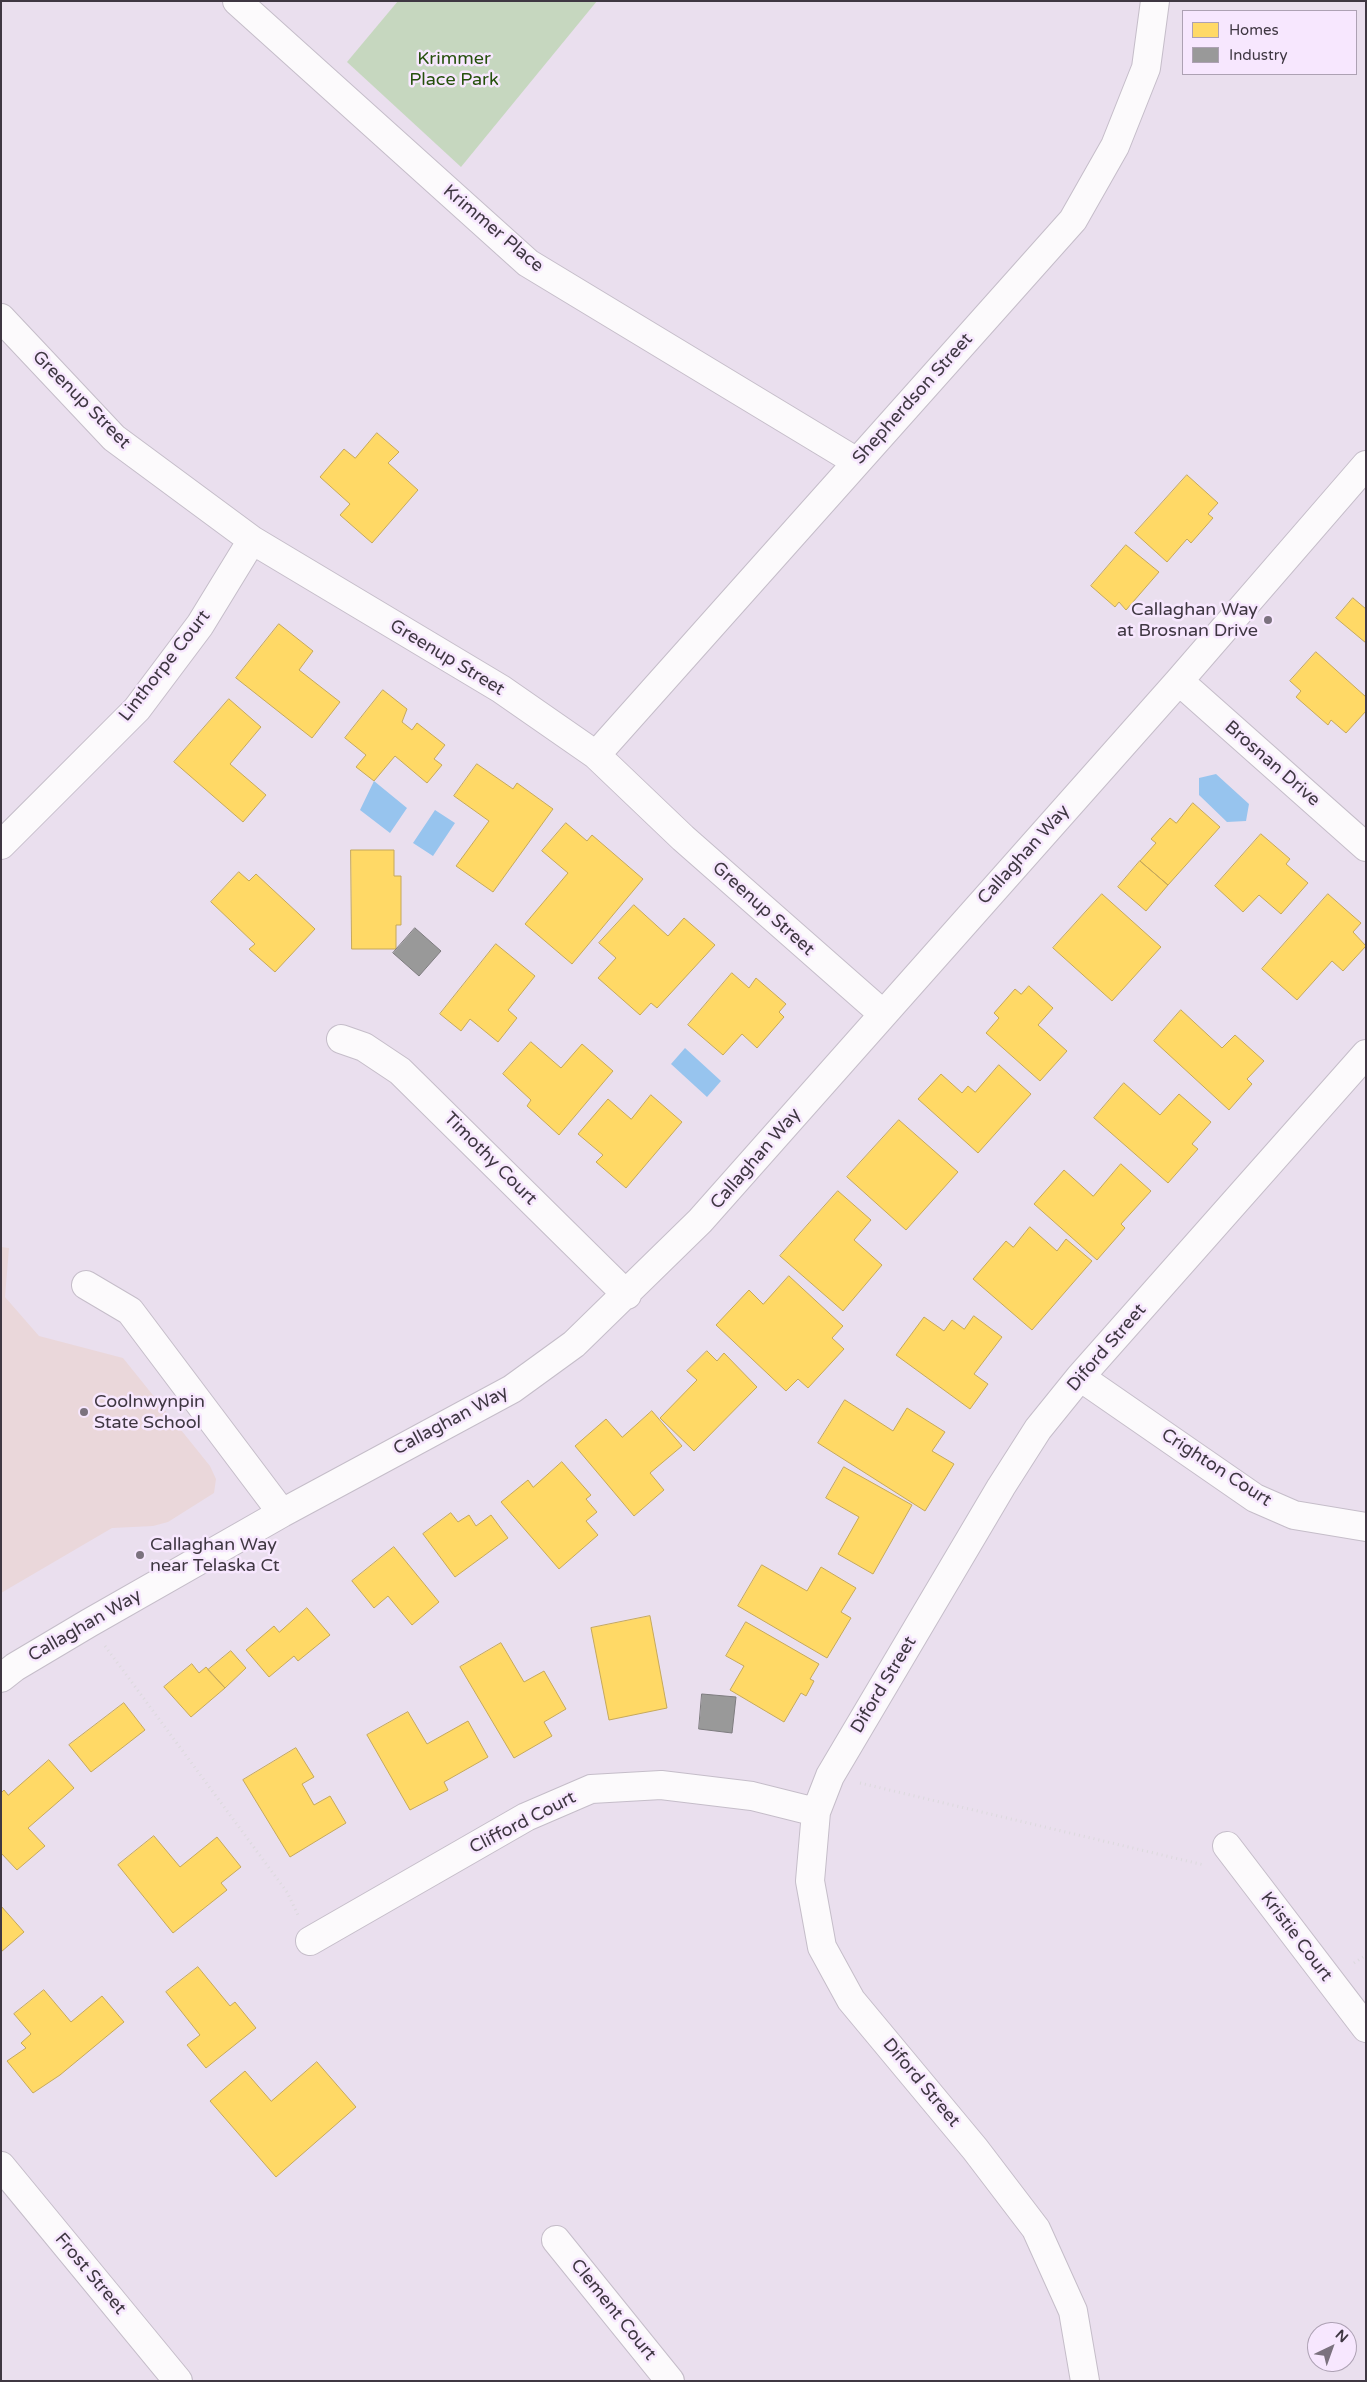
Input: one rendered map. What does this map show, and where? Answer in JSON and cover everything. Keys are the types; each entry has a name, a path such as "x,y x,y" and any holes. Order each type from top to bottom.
{"street":[{"name":"Krimmer Place","path":"237,1 528,263 857,462"},
{"name":"Shepherdson Street","path":"596,755 1073,220 1115,146 1146,68 1155,1"},
{"name":"Greenup Street","path":"1,318 114,438 252,540 501,689 596,755 683,838 883,1014"},
{"name":"Callaghan Way","path":"1,1678 15,1667 89,1623 282,1513 512,1389 574,1344 627,1295 700,1221 1179,681 1366,466"},
{"name":"Linthorpe Court","path":"1,845 137,709 200,625 252,540"},
{"name":"Brosnan Drive","path":"1179,681 1366,847"},
{"name":"Timothy Court","path":"342,1039 364,1047 400,1071 627,1295"},
{"name":"Diford Street","path":"1085,2381 1073,2311 1036,2229 976,2149 851,2000 822,1946 810,1881 816,1812 830,1776 1001,1487 1038,1429 1080,1376 1366,1054"},
{"path":"86,1285 130,1311 282,1513"},
{"name":"Crighton Court","path":"1080,1376 1255,1498 1294,1516 1366,1527"},
{"name":"Clifford Court","path":"310,1941 526,1817 591,1789 662,1785 752,1796 816,1812"},
{"name":"Kristie Court","path":"1227,1846 1366,2028"},
{"name":"Frost Street","path":"1,2166 178,2381"},
{"name":"Clement Court","path":"556,2240 670,2381"}],"path":[{"path":"89,1623 287,1892 310,1941"},
{"path":"830,1776 1206,1865 1227,1846"}],"shaded area":[{"name":"Coolnwynpin State School","path":"1,1247 9,1248 5,1297 39,1336 123,1358 210,1466 216,1479 214,1493 168,1522 153,1526 112,1528 1,1593"}],"green space":[{"name":"Krimmer Place Park","path":"398,1 597,1 461,167 347,62"}],"water":[{"path":"1216,774 1249,804 1246,821 1227,822 1199,795 1199,778"},
{"path":"374,781 407,808 390,833 360,810"},
{"path":"435,810 455,823 433,856 413,843"},
{"path":"685,1048 721,1081 707,1097 671,1064"}],"building: Homes":[{"path":"377,433 399,452 388,463 418,490 372,543 340,515 350,504 320,477 344,449 355,458"},
{"path":"1187,475 1218,503 1208,514 1213,518 1191,543 1187,539 1167,562 1135,533"},
{"path":"1126,545 1159,572 1126,610 1119,602 1115,607 1091,586"},
{"path":"1353,598 1366,609 1366,643 1336,618"},
{"path":"279,624 313,651 299,670 340,702 312,738 236,678"},
{"path":"1316,652 1366,697 1366,711 1346,733 1331,720 1328,725 1296,697 1301,691 1290,681"},
{"path":"383,690 407,709 402,722 412,730 417,723 445,745 434,759 442,765 427,783 395,756 374,781 356,767 366,755 345,738"},
{"path":"229,699 261,727 230,764 266,795 243,822 174,762"},
{"path":"477,764 513,789 517,783 553,809 493,892 456,866 489,821 454,796"},
{"path":"1193,803 1220,827 1168,885 1140,861 1156,843 1151,839 1170,818 1176,823"},
{"path":"566,823 587,841 592,835 643,879 572,964 525,924 568,873 542,851"},
{"path":"1261,834 1290,859 1286,864 1308,883 1281,914 1259,895 1243,912 1215,886"},
{"path":"351,850 394,850 394,876 401,876 401,925 396,925 396,949 352,949"},
{"path":"1140,861 1168,885 1146,911 1118,887"},
{"path":"239,872 249,881 256,874 315,929 275,972 249,949 255,944 211,902"},
{"path":"1102,894 1161,947 1112,1001 1053,948"},
{"path":"1328,894 1361,923 1353,932 1366,946 1343,971 1332,961 1297,1000 1262,969"},
{"path":"634,905 668,936 684,918 715,945 657,1008 651,1003 640,1015 598,978 616,958 599,943"},
{"path":"496,944 535,976 508,1010 517,1018 498,1042 470,1019 461,1031 440,1014"},
{"path":"732,973 749,988 756,978 786,1004 779,1012 784,1017 757,1048 742,1034 723,1055 688,1025"},
{"path":"1029,986 1053,1008 1038,1025 1067,1051 1040,1081 986,1033 999,1018 994,1013 1015,989 1021,994"},
{"path":"1181,1010 1222,1048 1235,1035 1264,1061 1247,1079 1252,1084 1229,1110 1154,1041"},
{"path":"531,1042 561,1068 582,1044 613,1071 559,1135 527,1106 531,1100 503,1074"},
{"path":"999,1065 1031,1094 978,1153 918,1099 941,1074 962,1093 968,1086 975,1092"},
{"path":"1124,1083 1160,1115 1179,1094 1211,1122 1192,1144 1198,1149 1168,1183 1094,1118"},
{"path":"651,1095 682,1122 626,1188 596,1162 603,1155 578,1134 608,1099 631,1119"},
{"path":"899,1120 958,1172 906,1230 847,1177"},
{"path":"1121,1164 1151,1191 1121,1224 1125,1228 1097,1260 1034,1204 1064,1170 1093,1196"},
{"path":"838,1191 871,1220 854,1240 882,1265 843,1311 780,1256"},
{"path":"1030,1227 1057,1251 1066,1239 1092,1261 1032,1330 973,1279 1006,1241 1013,1247"},
{"path":"789,1276 843,1326 832,1338 844,1349 808,1388 798,1379 786,1391 716,1325 749,1290 763,1304"},
{"path":"974,1316 1002,1337 974,1374 988,1384 970,1409 896,1355 924,1317 944,1331 952,1320 964,1329"},
{"path":"707,1351 717,1361 724,1353 757,1387 694,1451 660,1418 697,1380 687,1371"},
{"path":"845,1400 893,1431 907,1408 945,1432 932,1451 954,1464 925,1511 818,1443"},
{"path":"652,1411 682,1446 650,1473 664,1490 634,1516 575,1446 606,1419 622,1437"},
{"path":"562,1462 591,1495 586,1499 597,1512 586,1521 598,1535 559,1569 501,1502 528,1480 533,1487"},
{"path":"844,1467 912,1505 873,1574 838,1554 859,1517 826,1498"},
{"path":"451,1513 458,1522 469,1515 476,1526 491,1515 508,1538 455,1577 423,1534"},
{"path":"394,1547 439,1602 412,1625 388,1596 374,1608 352,1581"},
{"path":"762,1565 807,1591 821,1567 856,1588 841,1612 851,1618 827,1658 738,1606"},
{"path":"307,1608 330,1635 298,1661 294,1656 269,1677 246,1650 274,1626 279,1632"},
{"path":"650,1616 667,1708 609,1720 591,1628"},
{"path":"746,1622 819,1664 810,1679 814,1681 806,1696 801,1693 784,1722 730,1690 744,1666 726,1656"},
{"path":"501,1643 524,1682 544,1671 566,1709 544,1722 552,1736 514,1758 460,1667"},
{"path":"231,1651 246,1668 225,1688 208,1670"},
{"path":"192,1664 199,1673 206,1667 225,1688 191,1717 164,1687"},
{"path":"124,1703 145,1730 91,1772 69,1745"},
{"path":"408,1712 427,1744 468,1721 488,1757 444,1782 448,1790 410,1810 367,1735"},
{"path":"296,1748 314,1777 302,1784 314,1805 330,1796 346,1823 290,1857 243,1780"},
{"path":"49,1760 74,1788 28,1828 45,1846 17,1870 1,1853 1,1793 4,1790 8,1795"},
{"path":"154,1836 180,1867 217,1837 241,1867 221,1883 227,1890 173,1933 118,1865"},
{"path":"1,1906 24,1932 1,1952"},
{"path":"198,1967 230,2006 235,2002 256,2028 206,2068 187,2045 200,2035 166,1992"},
{"path":"44,1990 71,2022 102,1996 124,2022 60,2075 33,2093 7,2061 26,2048 21,2043 31,2034 14,2014"},
{"path":"317,2062 356,2107 276,2177 210,2101 245,2071 271,2101"}],"building: Industry":[{"path":"415,928 441,951 419,976 393,953"},
{"path":"702,1694 736,1697 732,1733 699,1729"}],"place":[{"name":"Callaghan Way at Brosnan Drive","path":"1268,620"},
{"name":"Coolnwynpin State School","path":"84,1412"},
{"name":"Callaghan Way near Telaska Ct","path":"140,1555"}]}
